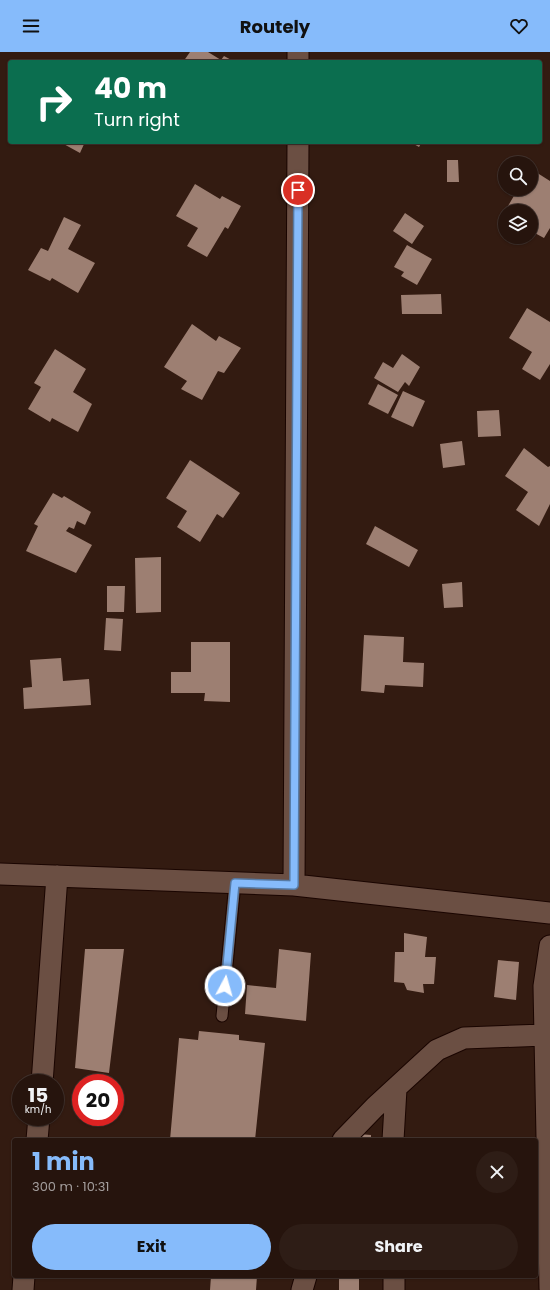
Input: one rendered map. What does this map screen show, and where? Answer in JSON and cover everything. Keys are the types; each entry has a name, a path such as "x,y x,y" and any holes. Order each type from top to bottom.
{"street":[{"path":"294,885 298,144"},
{"path":"0,874 294,885 550,913"},
{"path":"43,1074 57,876"},
{"path":"550,946 544,986 546,1024 542,1163 549,1185 550,1288"},
{"path":"344,1138 416,1068 437,1050 464,1038 546,1024"},
{"path":"393,1138 396,1089"},
{"path":"37,1138 38,1126"},
{"path":"23,1290 24,1278"},
{"path":"302,1290 305,1278"},
{"path":"394,1278 394,1290"}],"lane":[{"path":"222,1016 235,883"}],"building":[{"path":"190,52 208,52 221,60 184,60"},
{"path":"224,56 231,60 221,60"},
{"path":"64,144 84,144 80,153"},
{"path":"414,144 421,144 419,147"},
{"path":"447,160 458,160 459,182 447,182"},
{"path":"538,173 550,181 550,228 544,238 538,235 538,204 509,204 514,196 538,196"},
{"path":"195,184 220,199 222,196 241,206 228,229 225,227 207,257 187,246 198,228 176,216"},
{"path":"405,213 424,226 412,244 393,231"},
{"path":"64,217 81,225 68,249 95,263 78,293 52,278 50,281 28,270 41,248 48,251"},
{"path":"407,245 432,259 417,285 401,276 404,272 394,267"},
{"path":"441,294 442,314 402,314 401,295"},
{"path":"527,308 550,322 550,364 540,380 522,369 532,352 509,338"},
{"path":"192,324 216,341 219,336 241,348 224,373 218,371 202,400 181,389 187,381 164,367"},
{"path":"55,349 86,369 73,392 92,404 78,432 52,418 50,422 28,409 41,387 34,383"},
{"path":"402,354 420,367 409,386 405,382 398,392 374,378 383,362 393,368"},
{"path":"378,384 398,395 388,414 368,404"},
{"path":"403,391 425,401 413,427 391,417"},
{"path":"499,410 501,436 478,437 477,411"},
{"path":"462,441 465,465 443,468 440,444"},
{"path":"524,448 548,467 550,466 550,504 539,526 516,510 528,492 505,476"},
{"path":"190,460 240,493 223,518 217,514 200,542 177,527 187,511 166,498"},
{"path":"53,493 62,498 64,496 91,512 85,525 77,521 74,529 69,527 66,531 92,545 76,573 26,551 38,526 34,524"},
{"path":"375,526 418,550 409,567 366,544"},
{"path":"161,557 161,612 136,613 135,558"},
{"path":"462,582 463,607 444,608 442,584"},
{"path":"107,586 125,586 124,612 107,612"},
{"path":"106,618 123,619 121,651 104,650"},
{"path":"364,635 404,637 403,662 424,663 423,687 385,685 384,693 361,691"},
{"path":"191,642 230,642 230,702 204,701 205,693 171,693 171,672 191,672"},
{"path":"61,658 63,681 89,679 91,705 24,709 23,688 32,687 30,660"},
{"path":"404,933 427,937 425,957 436,957 434,984 423,984 424,993 407,990 404,983 394,982 395,952 404,952"},
{"path":"85,949 124,949 109,1073 75,1068"},
{"path":"279,949 311,953 306,1021 245,1014 247,985 276,988"},
{"path":"498,960 519,962 516,1000 494,997"},
{"path":"199,1031 239,1035 239,1040 265,1043 255,1138 170,1138 179,1038 198,1040"},
{"path":"358,1134 371,1135 371,1138 357,1138"},
{"path":"211,1278 257,1278 256,1290 210,1290"},
{"path":"339,1278 359,1278 359,1290 339,1290"}],"route":[{"path":"225,986 235,883 294,885 298,190"}]}
